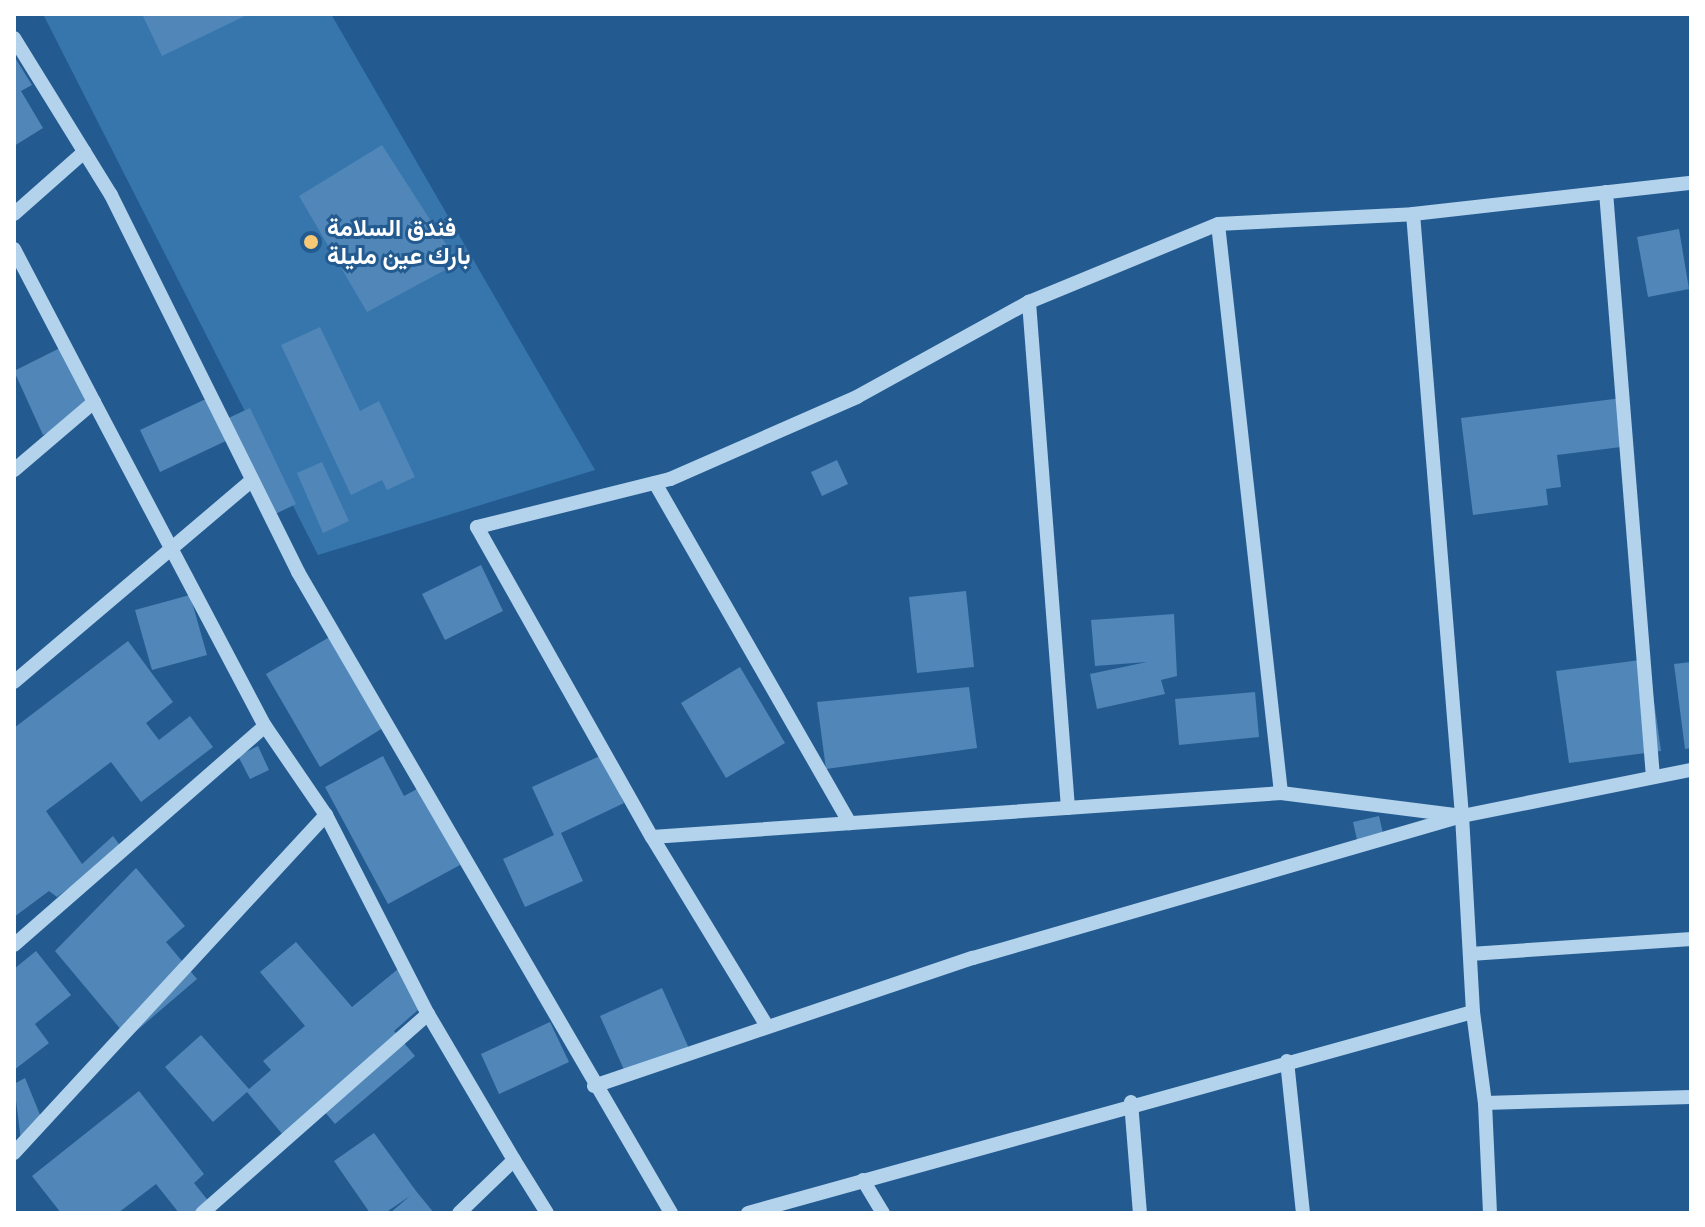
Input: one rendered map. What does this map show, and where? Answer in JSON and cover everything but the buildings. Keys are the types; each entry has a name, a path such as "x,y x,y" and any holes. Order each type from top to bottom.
{"street":[{"path":"14,38 84,152 298,572 594,1086 671,1213"},
{"path":"14,214 84,152"},
{"path":"765,1023 652,837 477,527 655,483 857,397 1029,302 1218,224 1413,214 1691,183"},
{"path":"1606,192 1653,777"},
{"path":"1413,214 1462,816 1473,1012 1485,1103 1490,1213"},
{"path":"1218,224 1281,793"},
{"path":"14,249 168,551 265,726 326,815 428,1014 547,1213"},
{"path":"1029,302 1068,808"},
{"path":"14,470 94,402"},
{"path":"14,682 252,480"},
{"path":"655,483 850,823"},
{"path":"14,945 265,726"},
{"path":"594,1086 765,1023 1462,816 1691,770"},
{"path":"652,837 1281,793 1462,816"},
{"path":"14,1153 326,815"},
{"path":"1470,954 1691,939"},
{"path":"748,1213 1131,1102 1473,1012"},
{"path":"202,1213 428,1014"},
{"path":"1287,1061 1303,1213"},
{"path":"1485,1103 1691,1097"},
{"path":"1131,1102 1140,1213"},
{"path":"459,1213 514,1160"},
{"path":"863,1180 883,1213"}],"shaded area":[{"name":"فندق السلامة بارك عين مليلة","path":"43,14 331,14 595,470 318,555"}],"place":[{"name":"فندق السلامة بارك عين مليلة","path":"311,242"}]}
